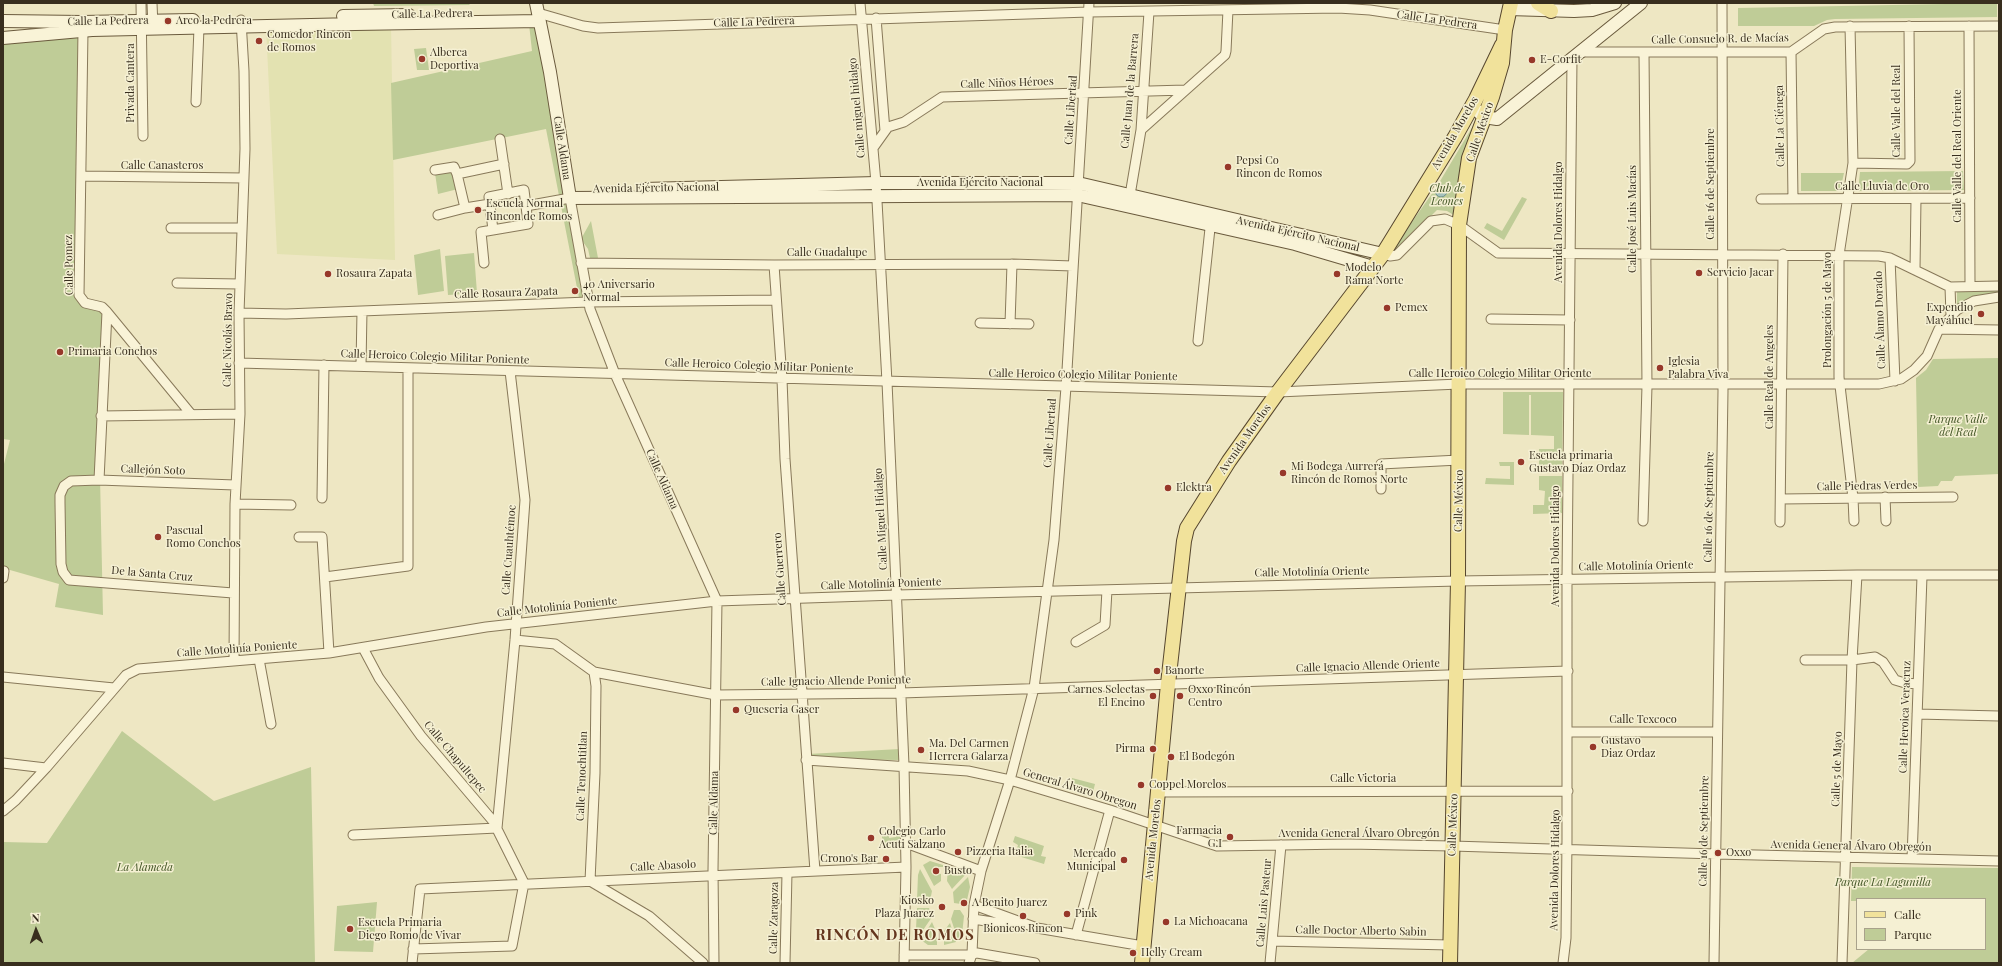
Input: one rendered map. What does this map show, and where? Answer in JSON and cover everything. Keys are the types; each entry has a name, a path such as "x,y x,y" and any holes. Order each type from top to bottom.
{"main road":[{"path":"1538,3 1550,11"},
{"path":"1502,45 1510,6 1550,11 1592,10 1615,3"},
{"path":"1472,106 1484,117 1497,119 1538,87 1575,55 1622,20 1641,3"},
{"name":"Calle La Pedrera","path":"4,34 83,31 148,25 368,20 538,12"},
{"name":"Calle Aldama","path":"538,12 550,72 570,194"},
{"name":"Calle La Pedrera","path":"3,21 199,28 241,23"},
{"name":"Avenida Morelos","path":"1142,963 1178,588 1184,541 1190,521 1229,461 1278,392 1383,254 1472,106 1502,45"},
{"name":"Calle México","path":"1450,963 1452,846 1455,791 1458,581 1459,225 1469,158 1502,63 1502,45"},
{"name":"Avenida Ejército Nacional","path":"570,194 877,189 1078,189 1130,195 1211,220"},
{"name":"Avenida Ejército Nacional","path":"1078,189 1297,239 1383,254"},
{"name":"Avenida Ejército Nacional","path":"1297,239 1373,267"}],"street":[{"path":"141,3 148,25"},
{"path":"148,25 152,3"},
{"path":"860,3 866,3"},
{"name":"Calle miguel hidalgo","path":"860,3 877,189"},
{"name":"Calle 16 de Septiembre","path":"1714,963 1723,384 1722,4"},
{"name":"Calle La Pedrera","path":"538,12 583,26 598,28 876,18 1089,8 1149,12 1353,9 1505,30"},
{"name":"Calle Libertad","path":"970,957 974,905 981,870 1010,780 1034,688 1054,540 1066,387 1089,8"},
{"path":"1141,130 1222,59 1226,51 1228,10"},
{"name":"Calle Juan de la Barrera","path":"1130,195 1141,130 1149,12"},
{"path":"873,148 885,131 876,18"},
{"name":"Calle Nicolás Bravo","path":"234,661 233,593 235,485 240,414 239,313 245,149 241,23"},
{"name":"Privada Cantera","path":"143,136 148,25"},
{"name":"Calle Consuelo R. de Macías","path":"1575,55 1644,52 1791,52 1824,29 1850,26 1999,26"},
{"name":"Prolongación 5 de Mayo","path":"1850,26 1852,163 1839,255 1840,384 1853,498 1854,521"},
{"name":"Calle Valle del Real","path":"1852,163 1906,164 1910,161 1909,26"},
{"name":"Calle Valle del Real Oriente","path":"1969,26 1970,286"},
{"path":"196,102 199,28"},
{"name":"Calle Pomez","path":"83,31 79,295 85,303 102,306 107,312"},
{"name":"Calle José Luis Macías","path":"1643,521 1647,386 1644,52"},
{"name":"Calle La Ciénega","path":"1791,52 1793,199"},
{"name":"Avenida Dolores Hidalgo","path":"1563,963 1566,938 1568,791 1567,579 1570,386 1570,255 1575,55"},
{"path":"865,68 880,70"},
{"name":"Calle Niños Héroes","path":"885,131 893,125 904,122 942,97 1185,90"},
{"path":"500,139 508,194"},
{"path":"456,174 504,164"},
{"path":"435,170 454,167 465,208"},
{"name":"Calle Canasteros","path":"81,176 244,178"},
{"name":"Calle Miguel Hidalgo","path":"877,189 904,765 906,844 904,959"},
{"path":"484,262 481,232 493,230 528,224 524,190 489,197 493,230"},
{"path":"526,206 570,194"},
{"name":"Calle Aldama","path":"570,194 588,302 615,374 717,601 713,876 714,963"},
{"name":"Calle Lluvia de Oro","path":"1761,199 1970,198"},
{"path":"1915,270 1916,199"},
{"path":"438,215 465,208 490,204"},
{"path":"1383,254 1390,256 1397,255 1431,222 1438,219 1444,219 1459,225 1498,253 1570,255 1783,254 1879,256 1890,258 1950,287 1999,286"},
{"path":"1198,341 1211,220"},
{"path":"171,228 242,228"},
{"name":"Calle Real de Angeles","path":"1780,522 1783,383 1783,254"},
{"name":"Calle Álamo Dorado","path":"1890,258 1895,382"},
{"name":"Calle Guadalupe","path":"581,263 774,265 1012,264 1073,266"},
{"path":"1010,324 1012,264"},
{"name":"Calle Guerrero","path":"774,265 775,300 782,379 784,460 815,871"},
{"path":"177,283 240,284"},
{"path":"1950,287 1951,315"},
{"path":"1895,382 1906,376 1921,363 1930,351 1939,329 1951,315 1974,301 1999,297"},
{"name":"Calle Rosaura Zapata","path":"239,313 286,314 588,302 775,300"},
{"path":"362,311 362,366"},
{"path":"107,312 191,414"},
{"path":"98,480 107,312"},
{"path":"1491,319 1570,320"},
{"path":"980,323 1030,324"},
{"path":"1939,329 1999,330"},
{"name":"Calle Heroico Colegio Militar Poniente","path":"239,363 1278,392"},
{"path":"322,498 324,365"},
{"path":"325,577 408,566 408,368"},
{"name":"Calle Cuauhtémoc","path":"496,828 515,640 515,623 525,500 510,371"},
{"name":"Calle Heroico Colegio Militar Oriente","path":"1278,392 1459,384 1647,386 1783,383 1879,384 1895,382"},
{"path":"101,416 240,414"},
{"path":"1381,489 1382,464 1459,460"},
{"name":"Callejón Soto","path":"69,580 63,572 61,564 60,495 64,486 71,481 98,480 235,485"},
{"path":"1885,497 1886,521"},
{"name":"Calle Piedras Verdes","path":"1781,499 1954,497"},
{"path":"235,504 291,506"},
{"path":"299,537 322,537 329,653"},
{"name":"Calle Motolinía Oriente","path":"1178,588 1567,579 1857,575 1999,575"},
{"name":"Calle 5 de Mayo","path":"1842,963 1852,660 1857,575"},
{"name":"Calle Heroica Veracruz","path":"1912,859 1922,576"},
{"name":"De la Santa Cruz","path":"69,580 233,593"},
{"name":"Calle Motolinía Poniente","path":"3,811 16,800 46,768 114,688 131,671 138,669 329,653 515,623 717,601 1178,588"},
{"path":"1076,642 1105,625 1107,590"},
{"name":"Calle Ignacio Allende Poniente","path":"515,640 556,644 594,672 716,695 900,693 1168,684"},
{"name":"Calle Chapultepec","path":"364,648 379,678 421,736 496,828 524,883"},
{"path":"1805,660 1852,660 1878,658 1883,662 1894,680 1918,684"},
{"path":"259,659 270,724"},
{"name":"Calle Ignacio Allende Oriente","path":"1168,684 1568,671"},
{"name":"Calle Tenochtitlan","path":"590,881 595,773 596,686 594,672"},
{"path":"3,677 114,688"},
{"path":"1917,714 1999,716"},
{"name":"Calle Texcoco","path":"1568,732 1717,732"},
{"name":"General Álvaro Obregon","path":"806,760 904,765 968,771 1010,780 1155,825"},
{"path":"3,763 46,768"},
{"name":"Calle Victoria","path":"1158,792 1568,791"},
{"path":"1076,935 1110,810"},
{"name":"Avenida General Álvaro Obregón","path":"1155,825 1217,846 1452,846 1999,861"},
{"path":"353,835 496,828"},
{"path":"906,844 981,870"},
{"name":"Calle Luis Pasteur","path":"1270,963 1281,845"},
{"name":"Calle Abasolo","path":"413,949 420,889 524,883 906,868"},
{"name":"Calle Zaragoza","path":"785,963 787,873"},
{"path":"590,881 649,916 703,963"},
{"path":"412,963 413,949 512,946 524,883"},
{"path":"974,905 1037,928"},
{"path":"973,919 1143,946"},
{"name":"Calle Doctor Alberto Sabin","path":"1272,941 1450,945"},
{"path":"904,959 970,957 977,953 1036,963"}],"green space":[{"path":"373,3 468,3 470,5 374,6"},
{"path":"1997,3 1997,17 1835,19 1827,20 1814,26 1738,26 1738,8"},
{"path":"537,23 585,297 579,298 546,129 393,160 391,83 532,51 529,24"},
{"path":"391,24 395,260 277,254 266,27"},
{"path":"79,38 80,299 108,311 100,477 103,615 55,607 59,584 3,568 3,468 10,440 3,439 3,41"},
{"name":"Alberca Deportiva","path":"426,48 429,70 417,70 414,49"},
{"name":"Club de Leones","path":"1477,119 1457,217 1447,211 1437,210 1398,249 1396,249 1394,247 1436,188"},
{"path":"453,169 458,189 438,194 435,173"},
{"path":"1963,171 1964,190 1858,191 1860,172"},
{"path":"1801,173 1844,173 1840,191 1801,191"},
{"path":"1522,197 1527,199 1504,240 1484,228 1487,223 1502,231"},
{"path":"591,221 598,258 590,258 588,249 581,239"},
{"path":"440,249 444,291 418,295 414,255"},
{"path":"474,253 477,293 448,295 445,256"},
{"path":"1999,290 1999,293 1974,297 1957,305 1957,291"},
{"name":"Parque Valle del Real","path":"1999,358 1999,474 1955,476 1952,481 1941,481 1938,486 1918,487 1916,378 1926,370 1933,359"},
{"path":"1503,392 1563,392 1562,468 1539,467 1539,449 1554,449 1554,436 1531,435 1531,395 1529,395 1529,435 1503,434"},
{"path":"1499,462 1514,462 1514,485 1485,484 1486,478 1510,479 1510,466 1500,466"},
{"path":"1539,476 1562,476 1562,513 1533,514 1533,505 1544,505 1545,491 1539,490"},
{"name":"La Alameda","path":"122,731 214,801 311,767 315,963 3,963 3,842 47,843"},
{"path":"900,749 901,760 809,759 808,754"},
{"path":"1072,778 1095,784 1092,796 1070,789"},
{"path":"882,835 889,835 889,838 900,835 900,844 882,846"},
{"path":"1015,836 1044,846 1041,856 1046,857 1044,864 1015,855 1018,845 1013,842"},
{"path":"930,861 943,865 943,867 934,867 934,873 941,874 941,881 934,886 923,865"},
{"path":"948,867 966,874 952,889 947,881"},
{"name":"Parque La Lagunilla","path":"1852,867 1999,868 1999,963 1852,963 1868,950 1986,950 1986,898 1856,898 1856,901 1851,901"},
{"path":"920,869 932,891 930,901 917,900 918,875"},
{"path":"968,877 970,887 967,900 964,900 961,904 954,903 953,892"},
{"path":"377,902 373,952 334,951 337,906"},
{"path":"917,908 929,908 932,917 919,936 916,929"},
{"path":"954,910 960,910 964,916 962,935 958,940 951,919"},
{"path":"932,922 935,929 933,928 933,935 937,935 937,945 928,945 921,940"},
{"path":"950,923 956,942 944,945 944,931"}],"water":[{"path":"1441,185 1445,187 1447,191 1445,195 1441,197 1437,195 1435,191 1437,187"}],"place":[{"name":"Arco la Pedrera","path":"168,21"},
{"name":"Comedor Rincon de Romos","path":"259,41"},
{"name":"Alberca Deportiva","path":"422,59"},
{"name":"E-Corfit","path":"1532,60"},
{"name":"Pepsi Co Rincon de Romos","path":"1228,167"},
{"name":"Escuela Normal Rincon de Romos","path":"478,210"},
{"name":"Servicio Jacar","path":"1699,273"},
{"name":"Rosaura Zapata","path":"328,274"},
{"name":"Modelo Rama Norte","path":"1337,274"},
{"name":"40 Aniversario Normal","path":"575,291"},
{"name":"Pemex","path":"1387,308"},
{"name":"Expendio Mayáhuel","path":"1981,314"},
{"name":"Primaria Conchos","path":"60,352"},
{"name":"Iglesia Palabra Viva","path":"1660,368"},
{"name":"Escuela primaria Gustavo Díaz Ordaz","path":"1521,462"},
{"name":"Mi Bodega Aurrerá Rincón de Romos Norte","path":"1283,473"},
{"name":"Elektra","path":"1168,488"},
{"name":"Pascual Romo Conchos","path":"158,537"},
{"name":"Banorte","path":"1157,671"},
{"name":"Carnes Selectas El Encino","path":"1153,696"},
{"name":"Oxxo Rincón Centro","path":"1180,696"},
{"name":"Queseria Gaser","path":"736,710"},
{"name":"Gustavo Diaz Ordaz","path":"1593,747"},
{"name":"Pirma","path":"1153,749"},
{"name":"Ma. Del Carmen Herrera Galarza","path":"921,750"},
{"name":"El Bodegón","path":"1171,757"},
{"name":"Coppel Morelos","path":"1141,785"},
{"name":"Farmacia G.I","path":"1230,837"},
{"name":"Colegio Carlo Acuti Salzano","path":"871,838"},
{"name":"Pizzeria Italia","path":"958,852"},
{"name":"Oxxo","path":"1718,853"},
{"name":"Crono's Bar","path":"886,859"},
{"name":"Mercado Municipal","path":"1124,860"},
{"name":"Busto","path":"936,871"},
{"name":"A Benito Juarez","path":"964,903"},
{"name":"Kiosko Plaza Juarez","path":"942,907"},
{"name":"Pink","path":"1067,914"},
{"name":"Bionicos Rincon","path":"1023,916"},
{"name":"La Michoacana","path":"1166,922"},
{"name":"Escuela Primaria Diego Romo de Vivar","path":"350,929"},
{"name":"Helly Cream","path":"1133,953"}],"district":[{"name":"RINCÓN DE ROMOS","path":"895,935"}]}
